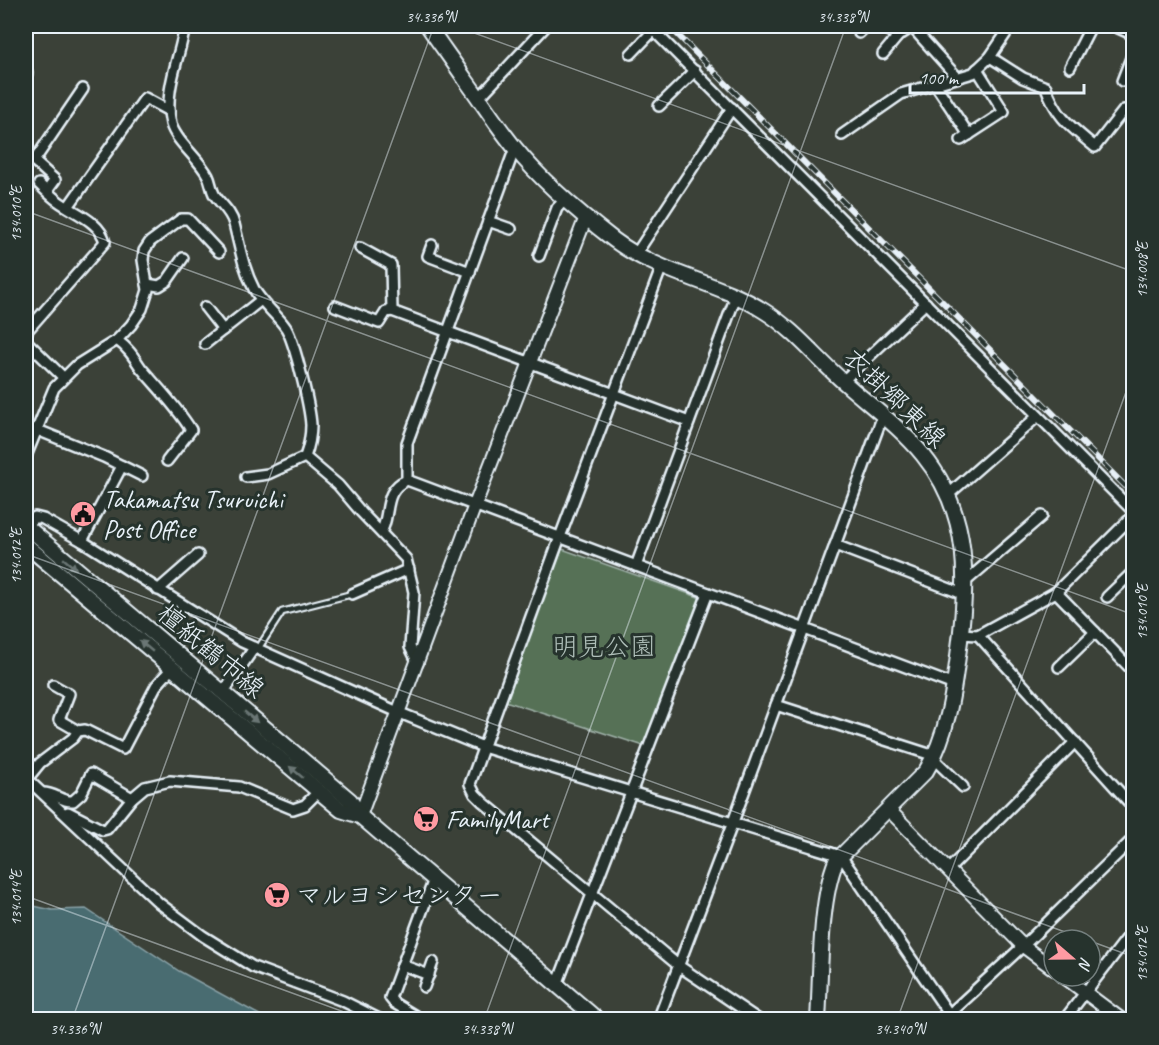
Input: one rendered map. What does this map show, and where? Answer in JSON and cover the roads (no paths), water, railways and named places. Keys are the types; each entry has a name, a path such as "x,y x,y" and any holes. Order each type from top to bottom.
{"main road":[{"name":"衣掛郷東線","path":"428,26 515,148 566,200 617,242 636,254 736,296 788,327 923,454 949,494 962,533 964,588 954,685 944,731 926,771 836,861 828,891 818,1020"},
{"name":"檀紙鶴市線","path":"26,528 350,800 360,816 597,1020"},
{"name":"檀紙鶴市線","path":"26,545 341,810 360,816"}],"street":[{"path":"185,26 170,90 169,111 172,126 198,160 215,195 225,206 234,222 243,265 261,300 286,329 300,369 311,424 310,444 305,457 268,474 246,477"},
{"path":"881,26 898,36"},
{"path":"842,135 901,94 973,73 990,57 1011,26"},
{"path":"1070,67 1091,26"},
{"path":"1114,26 1134,35"},
{"path":"479,98 542,27"},
{"path":"882,54 898,36 912,27 957,77"},
{"path":"631,54 651,28 1134,513 1056,592 978,635 961,634"},
{"path":"1122,81 1134,50"},
{"path":"990,57 1023,78 1046,87 1053,107 1070,126 1095,147 1124,110"},
{"path":"935,84 965,138 1004,112 977,69"},
{"path":"658,106 694,71"},
{"path":"47,191 55,180 30,158 83,89"},
{"path":"68,207 145,98 169,111"},
{"path":"636,254 732,108"},
{"path":"408,480 407,443 515,148"},
{"path":"26,332 105,242 102,232 39,184"},
{"path":"539,256 557,208 566,200"},
{"path":"360,816 475,506 586,217"},
{"path":"26,456 35,429 54,388 77,365 117,340 142,309 148,290 143,260 144,251 150,242 181,219 189,219 219,252"},
{"path":"488,221 511,229"},
{"path":"432,245 428,256 470,272"},
{"path":"360,248 391,265 392,311"},
{"path":"147,284 159,286 167,281 183,258"},
{"path":"662,266 470,784 475,794 678,966 759,1020"},
{"path":"636,566 736,296"},
{"path":"205,344 261,300"},
{"path":"843,381 926,303"},
{"path":"335,306 380,323 387,312 392,311 689,422"},
{"path":"205,307 223,330"},
{"path":"117,340 129,348 140,366 183,417 191,430 167,461"},
{"path":"26,341 63,377"},
{"path":"658,1020 883,415"},
{"path":"949,494 1038,416"},
{"path":"35,429 142,476"},
{"path":"305,457 338,485 406,559 414,604 410,647 418,663"},
{"path":"82,541 122,466"},
{"path":"381,532 385,526 386,510 390,499 400,483 408,480 954,685"},
{"path":"835,545 964,588 1042,516"},
{"path":"26,528 35,518 43,519 82,541 222,631 400,713 483,747 841,856 949,1018 1134,838"},
{"path":"158,590 198,555"},
{"path":"352,594 409,569"},
{"path":"1107,597 1134,571"},
{"path":"1056,592 1134,672"},
{"path":"557,985 708,593"},
{"path":"1059,667 1095,632"},
{"path":"978,635 1134,808"},
{"path":"224,693 256,648"},
{"path":"53,685 69,694 59,720 78,731 85,730 123,749 156,686 172,668"},
{"path":"776,705 934,757 963,787"},
{"path":"78,731 73,738 40,763 26,778 159,903 203,936 253,967 343,1001 381,1020"},
{"path":"948,870 1074,742"},
{"path":"43,793 51,793 66,801 73,801 81,794 91,774 132,798"},
{"path":"59,808 103,830 107,829 132,798 145,787 170,781 240,788 292,809 305,805 319,791"},
{"path":"889,810 1023,946 1042,960"},
{"path":"422,1020 394,1003 390,998 434,879"},
{"path":"1064,1020 1134,929"},
{"path":"424,987 433,962"},
{"path":"402,965 429,975"},
{"path":"1080,988 1118,1018"}],"lane":[{"path":"256,648 282,612 352,594"}],"water":[{"path":"29,905 52,910 86,909 179,971 267,1019 26,1019 26,910"}],"railway":[{"path":"669,26 1134,495"}],"place":[{"name":"Takamatsu Tsuruichi Post Office","path":"83,514"},
{"name":"FamilyMart","path":"426,819"},
{"name":"マルヨシセンター","path":"277,895"}],"park label":[{"name":"明見公園","path":"604,646"}]}
